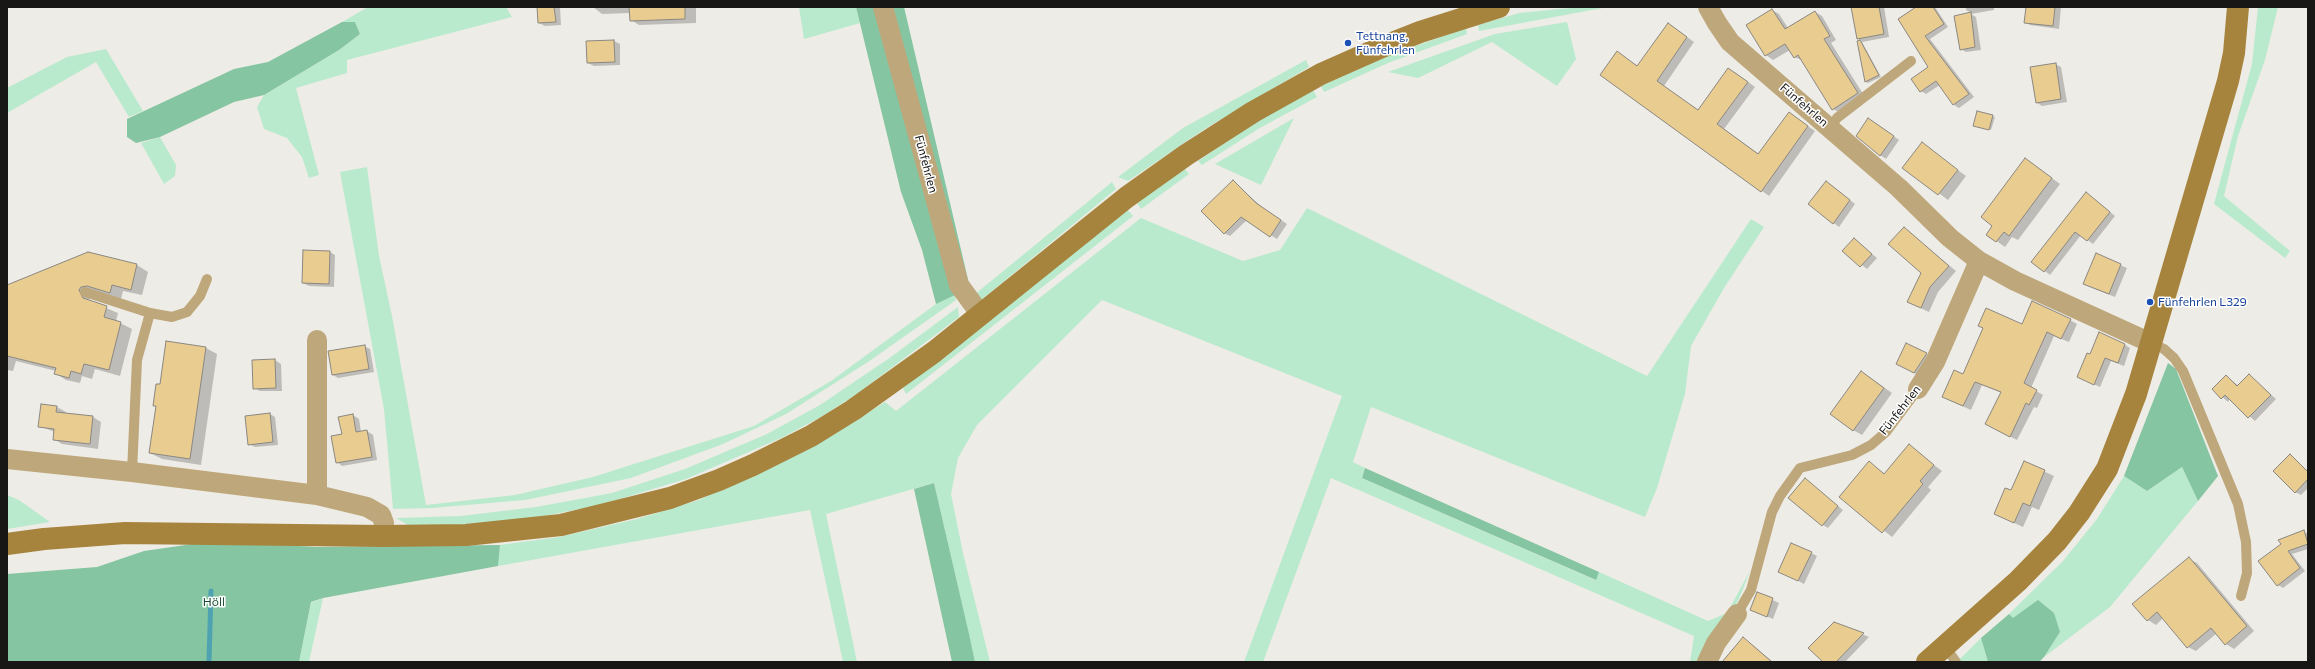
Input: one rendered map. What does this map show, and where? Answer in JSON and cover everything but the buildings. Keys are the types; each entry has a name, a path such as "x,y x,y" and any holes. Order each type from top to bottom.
{"main road":[{"path":"7,544 125,533 383,536 466,535 561,525 643,506 719,480 811,436 891,384 1127,197 1186,155 1252,112 1321,74 1382,47 1420,32 1499,7"},
{"path":"1927,662 1951,654 2057,541 2079,513 2107,469 2120,438 2151,343 2228,81 2234,53 2238,7"}],"street":[{"name":"Fünfehrlen","path":"883,7 959,285 981,314"},
{"name":"Fünfehrlen","path":"1708,7 1716,23 1730,42 1899,188 1950,238 1979,261 2015,281 2151,343"},
{"name":"Fünfehrlen","path":"1918,389 1935,362 1979,261"},
{"path":"317,340 317,495"},
{"path":"7,459 132,472 317,495 367,507 380,515 384,522 383,536"},
{"name":"Fünfehrlen","path":"1707,662 1716,643 1737,614"}],"lane":[{"path":"1830,128 1837,118 1911,62"},
{"path":"85,292 150,313 172,317 187,312 200,296 207,279"},
{"path":"132,472 136,360 150,313"},
{"path":"2151,343 2164,350 2174,358 2183,371 2238,504 2246,542 2247,573 2241,596"},
{"name":"Fünfehrlen","path":"1737,614 1751,590 1772,512 1780,496 1800,468 1852,455 1871,444 1886,432 1918,389"}],"green space":[{"path":"368,7 506,7 512,17 347,60 347,73 296,88 319,175 309,178 302,157 287,138 264,129 257,107 264,95 339,50 360,34 355,22 342,22"},
{"path":"799,7 856,7 860,23 804,39"},
{"path":"856,7 904,7 970,288 936,304 922,250 901,192"},
{"path":"1580,7 1608,7 1479,31 1478,25 1519,13"},
{"path":"2258,7 2278,7 2265,60 2238,136 2224,196 2290,251 2285,258 2214,204 2252,64"},
{"path":"342,22 355,22 360,34 339,50 264,95 234,102 160,137 136,143 127,137 127,119 234,69 268,62"},
{"path":"1567,22 1576,59 1557,86 1492,42 1418,78 1388,72 1495,34"},
{"path":"1466,28 1467,34 1388,63 1324,92 1321,86 1385,57"},
{"path":"106,49 143,111 129,117 96,62 7,113 7,88 67,57"},
{"path":"1306,60 1309,67 1203,130 1128,181 1118,177 1183,128"},
{"path":"1313,90 1317,97 1258,129 1202,165 1198,161 1254,123"},
{"path":"1294,118 1261,185 1215,164"},
{"path":"160,137 176,165 175,176 164,184 141,143"},
{"path":"367,167 379,256 392,316 426,505 515,495 593,477 754,426 831,381 936,304 955,295 956,300 868,362 786,414 723,444 631,478 525,500 432,508 393,509 384,409 340,172"},
{"path":"1184,168 1189,174 1141,209 1137,203"},
{"path":"1112,182 1116,189 980,301 974,295"},
{"path":"1307,208 1647,376 1751,219 1764,227 1724,288 1691,346 1685,394 1657,488 1645,517 1371,407 1353,462 1365,468 1362,478 1595,580 1599,572 1708,621 1727,613 1750,571 1739,599 1702,662 1690,662 1694,636 1331,478 1263,662 1244,662 1342,396 1102,300 977,425 958,458 951,494 963,553 990,662 975,662 934,483 826,514 857,662 843,662 810,510 498,566 500,545 559,537 637,519 699,500 827,438 885,402 896,411 1141,218 1243,261 1280,250"},
{"path":"1127,209 1133,216 906,394 903,388"},
{"path":"958,307 959,317 858,393 821,417 781,438 686,479 600,505 524,520 441,526 408,525 396,518 461,516 536,507 612,493 685,469 767,434 820,405 891,357"},
{"path":"2168,363 2176,369 2218,476 2198,501 2182,467 2147,491 2124,476"},
{"path":"2182,467 2198,501 2110,607 2044,657 2060,632 2012,619 2009,614 2063,561 2097,519 2124,476 2147,491"},
{"path":"1365,468 1599,572 1596,580 1362,478"},
{"path":"934,483 975,662 952,662 914,489"},
{"path":"7,495 19,500 50,522 7,529"},
{"name":"Höll","path":"213,541 316,547 500,545 498,566 323,598 311,602 299,662 7,662 7,574 97,567 144,551"},
{"path":"323,598 309,662 299,662 311,603"},
{"path":"2038,600 2054,613 2060,632 2044,657 2039,662 1988,662 1981,638 2009,614 2013,618"},
{"path":"1981,638 1988,662 1956,662 1962,657"}],"waterway":[{"path":"209,662 211,591"}],"place":[{"name":"Tettnang, Fünfehrlen","path":"1348,43"},
{"name":"Fünfehrlen L329","path":"2150,302"}]}
